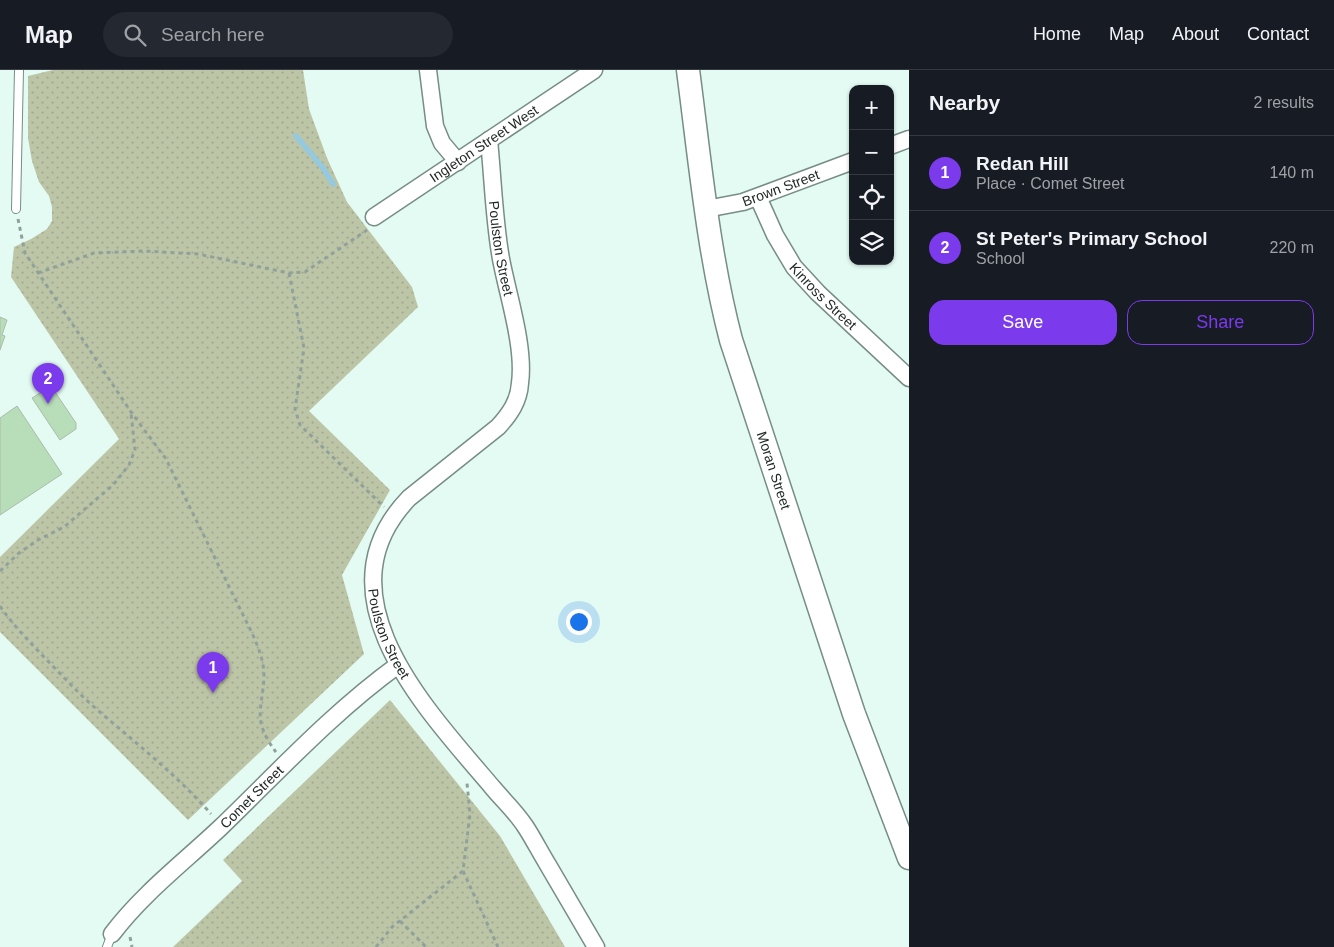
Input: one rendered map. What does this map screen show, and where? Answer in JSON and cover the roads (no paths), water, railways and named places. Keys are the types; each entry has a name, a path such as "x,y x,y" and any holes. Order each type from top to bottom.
{"street":[{"path":"428,70 435,126 442,143 458,162"},
{"name":"Ingleton Street West","path":"374,217 594,70"},
{"name":"Moran Street","path":"688,70 706,209 722,307 739,366 854,714 909,858"},
{"path":"894,145 909,139"},
{"name":"Poulston Street","path":"489,140 499,242 521,356 520,386 515,404 508,416 498,427 409,498 393,516 381,538 373,574 373,593 384,637 398,665 424,703 463,753 524,825 596,947"},
{"name":"Brown Street","path":"706,209 732,206 849,163"},
{"name":"Kinross Street","path":"758,197 779,242 800,274 909,378"},
{"name":"Comet Street","path":"109,941 126,916 369,685 398,665"}],"lane":[{"path":"16,209 19,70"}],"waterway":[{"path":"296,136 323,168 333,184"}],"place":[{"name":"St Peter's Primary School","path":"48,404"},
{"name":"Redan Hill","path":"213,693"}]}
